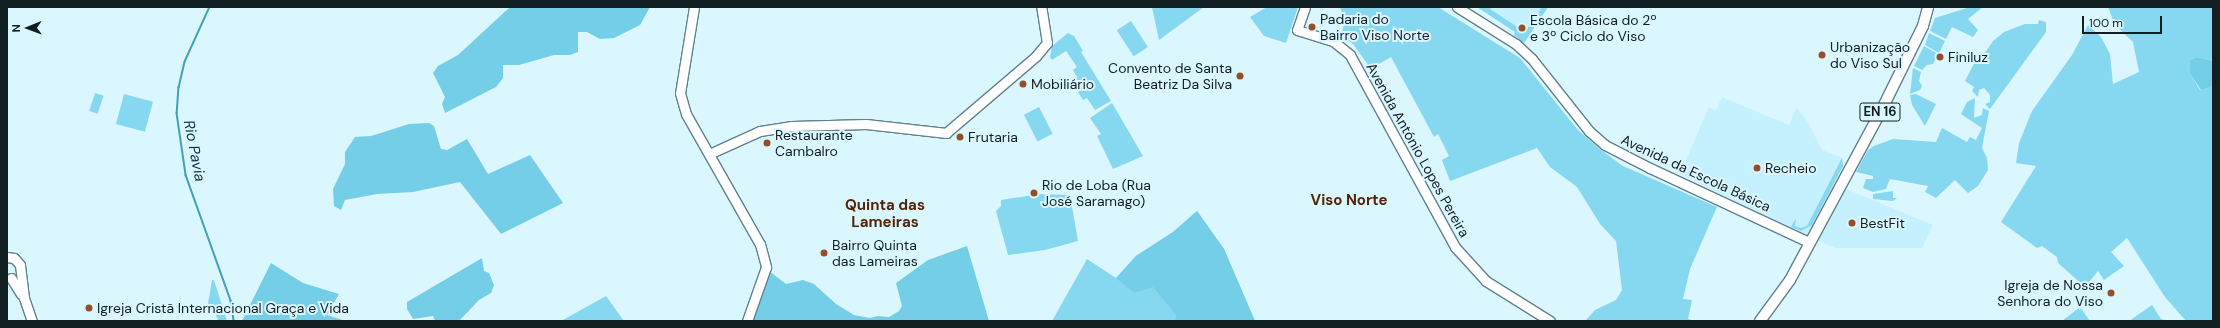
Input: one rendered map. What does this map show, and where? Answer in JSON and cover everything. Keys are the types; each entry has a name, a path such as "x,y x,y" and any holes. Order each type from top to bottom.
{"main road":[{"name":"EN 16","path":"1760,321 1779,298 1894,86 1923,26 1928,7"}],"street":[{"path":"694,7 680,85 686,114 760,244 766,267 747,321"},
{"path":"709,154 760,131 792,126 885,125 946,133 1036,56 1047,43 1041,7"},
{"name":"Avenida António Lopes Pereira","path":"1305,7 1297,30 1333,41 1350,55 1446,233 1466,261 1497,290 1550,321"},
{"name":"Avenida da Escola Básica","path":"1457,7 1516,44 1532,59 1589,131 1605,145 1650,168 1809,242"},
{"path":"7,258 17,260 20,265 24,298 32,321"},
{"path":"20,272 9,278 24,298"}],"shaded area":[{"path":"510,7 650,7 640,25 614,38 600,39 587,32 578,32 578,52 570,55 554,55 519,65 503,65 503,78 496,87 445,113 442,104 445,97 433,73 438,66 458,55"},
{"path":"1152,7 1204,7 1159,40"},
{"path":"1267,7 1298,7 1286,43 1264,36 1250,17"},
{"path":"1340,7 1438,7 1520,58 1578,130 1601,150 1623,166 1717,207 1690,269 1683,299 1692,300 1688,319 1695,321 1585,321 1595,310 1616,300 1622,290 1616,241 1600,224 1577,187 1550,167 1537,148 1450,181 1442,160 1449,156 1438,134 1434,137 1391,57 1371,69 1353,44 1341,35 1345,22"},
{"name":"Escola Básica do 2º e 3º Ciclo do Viso","path":"1477,7 1548,7 1524,43 1514,35 1515,32"},
{"path":"1477,7 1492,7 1490,9 1525,32 1542,7 1548,7 1524,43 1514,35 1515,32"},
{"path":"1970,7 1983,7 1968,19 1978,30 1973,37 1952,27 1946,39 1930,31 1935,18"},
{"path":"2108,7 2213,7 2213,61 2197,57 2190,60 2190,74 2200,90 2213,86 2213,321 2186,321 2165,297 2127,238 2111,252 2124,266 2104,280 2098,271 2085,287 2058,263 2057,257 2042,246 2037,248 2001,222 2036,166 2016,163 2019,143 2032,111 2072,55 2088,25 2101,37 2110,54 2113,84 2139,72 2133,42 2115,25"},
{"path":"2039,20 2046,22 2046,32 1990,109 1985,104 1990,102 1990,95 1984,88 1979,90 1978,97 1972,91 1974,87 1965,81 1979,54 1983,56 1993,41 2004,32 2025,24 2038,24"},
{"path":"1131,21 1148,47 1134,56 1117,30"},
{"path":"1068,33 1074,36 1083,51 1081,52 1111,101 1095,110 1087,98 1083,100 1078,92 1081,90 1074,79 1077,77 1073,70 1077,67 1066,51 1052,60 1050,57 1052,46"},
{"path":"1929,33 1945,41 1939,53 1925,45"},
{"path":"1924,46 1938,54 1933,64 1927,65 1922,70 1914,66"},
{"path":"2197,57 2213,61 2213,86 2201,90 2190,74 2190,60"},
{"path":"1913,68 1921,72 1919,81 1922,86 1920,90 1910,94"},
{"path":"95,93 104,96 98,114 89,111"},
{"path":"124,94 153,102 145,132 116,124"},
{"path":"1916,94 1936,104 1925,126 1912,105 1910,95"},
{"path":"1722,97 1789,125 1796,108 1806,119 1822,150 1842,158 1843,166 1834,184 1933,225 1922,248 1835,248 1680,174 1709,107 1716,110"},
{"path":"1975,98 1974,118 1982,115 1983,108 1989,111 1982,148 1987,158 1988,170 1978,186 1968,193 1955,180 1936,198 1925,192 1928,186 1890,179 1886,189 1873,192 1863,188 1866,179 1873,179 1873,176 1856,172 1868,150 1874,146 1893,139 1936,142 1942,128 1967,142 1970,137 1976,140 1982,128 1961,114 1967,102"},
{"path":"1112,103 1143,156 1113,169 1097,136 1101,134 1090,118"},
{"path":"1039,107 1053,134 1037,141 1024,115"},
{"path":"429,123 434,126 441,149 447,150 467,139 488,174 530,155 563,203 501,234 460,182 413,192 377,194 345,200 341,210 334,206 333,189 345,164 345,152 355,137 371,136 409,124"},
{"path":"1842,158 1843,166 1812,225 1801,231 1791,227 1796,218 1795,226 1801,228 1807,226"},
{"path":"1893,191 1893,198 1897,198 1893,201 1873,199 1873,194"},
{"path":"1039,194 1070,195 1078,241 1045,250 1008,255 996,211 1001,206 1001,200"},
{"path":"1197,211 1224,249 1255,321 1052,321 1087,259 1116,278 1136,256 1173,232"},
{"path":"1197,211 1224,249 1255,321 1175,321 1176,315 1153,287 1134,293 1116,278 1136,256 1173,232"},
{"path":"967,246 989,321 750,321 769,271 786,284 803,280 814,284 836,304 854,315 870,318 878,316 889,317 899,311 902,306 896,283 928,260"},
{"path":"482,258 484,271 489,273 494,285 491,293 479,300 459,321 435,321 433,316 413,319 407,309 407,302"},
{"path":"271,263 303,283 339,294 327,315 346,321 242,321"},
{"path":"212,280 214,280 227,321 216,321 218,319 208,303"},
{"path":"606,296 624,321 561,321"},
{"path":"2152,305 2161,319 2168,321 2129,321"},
{"path":"2080,307 2090,321 2062,321"}],"waterway":[{"name":"Rio Pavia","path":"210,7 185,62 179,87 177,113 186,175 231,301 234,321"}],"place":[{"name":"Padaria do Bairro Viso Norte","path":"1312,27"},
{"name":"Escola Básica do 2º e 3º Ciclo do Viso","path":"1522,28"},
{"name":"Urbanização do Viso Sul","path":"1822,55"},
{"name":"Finiluz","path":"1940,57"},
{"name":"Convento de Santa Beatriz Da Silva","path":"1240,76"},
{"name":"Mobiliário","path":"1023,84"},
{"name":"Frutaria","path":"960,137"},
{"name":"Restaurante Cambalro","path":"767,143"},
{"name":"Recheio","path":"1757,168"},
{"name":"Rio de Loba (Rua José Saramago)","path":"1034,193"},
{"name":"BestFit","path":"1852,223"},
{"name":"Bairro Quinta das Lameiras","path":"824,253"},
{"name":"Igreja de Nossa Senhora do Viso","path":"2111,293"},
{"name":"Igreja Cristã Internacional Graça e Vida","path":"89,308"}],"district":[{"name":"Viso Norte","path":"1349,201"},
{"name":"Quinta das Lameiras","path":"885,214"}]}
